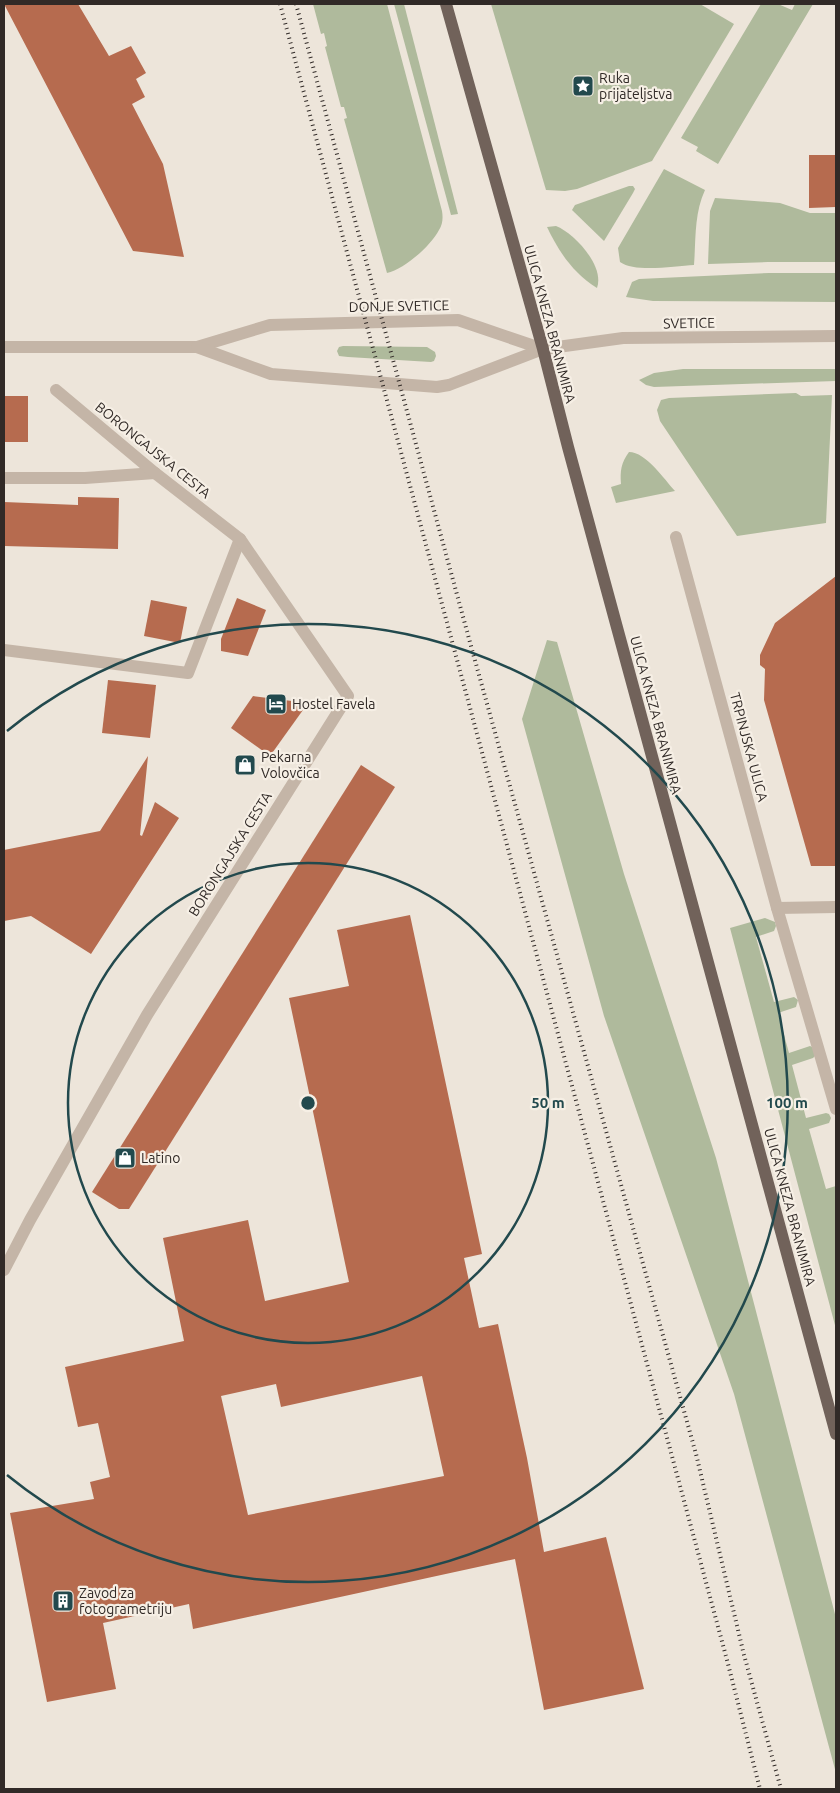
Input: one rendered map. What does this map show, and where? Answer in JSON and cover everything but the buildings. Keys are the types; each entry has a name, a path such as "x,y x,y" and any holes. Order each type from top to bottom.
{"main road":[{"name":"ULICA KNEZA BRANIMIRA","path":"446,4 542,349 836,1434"}],"street":[{"name":"DONJE SVETICE","path":"4,347 197,348 270,326 458,320 542,349"},
{"name":"SVETICE","path":"542,349 623,338 836,336"},
{"name":"DONJE SVETICE","path":"197,348 271,374 437,386 449,385 542,349"},
{"name":"BORONGAJSKA CESTA","path":"4,1270 30,1220 147,1015 348,696 240,539 155,473 56,390"},
{"path":"4,478 85,478 155,473"},
{"name":"TRPINJSKA ULICA","path":"676,537 777,908 836,1108"},
{"path":"4,650 188,673 240,539"},
{"path":"777,908 836,907"}],"green space":[{"path":"313,4 387,4 443,218 435,237 423,250 409,262 394,271 387,273 344,119 347,118 344,107 341,107 325,47 327,46 324,33 321,34"},
{"path":"394,4 404,4 458,214 451,215"},
{"path":"491,4 700,4 734,24 652,161 577,189 565,191 546,190"},
{"path":"761,4 778,4 792,10 795,4 813,4 718,164 696,151 698,147 681,138"},
{"path":"664,169 705,190 697,217 694,265 645,268 620,262 618,248"},
{"path":"633,186 635,189 604,241 572,210 575,205"},
{"path":"715,198 780,203 810,213 836,213 836,262 708,264 710,211"},
{"path":"556,226 571,236 586,251 596,270 597,288 574,269 556,245 547,227"},
{"path":"769,273 836,273 836,302 653,301 626,297 632,282 639,279"},
{"path":"339,347 427,347 435,352 436,356 434,361 431,362 339,356 337,351"},
{"path":"683,369 836,369 836,381 654,387 646,385 639,380 654,373"},
{"path":"796,393 801,396 832,395 826,523 737,536 660,421 657,410 661,400 669,398"},
{"path":"629,452 642,456 648,461 675,491 616,503 611,487 621,484 622,467"},
{"path":"547,640 557,642 624,874 716,1158 836,1618 836,1773 734,1394 604,1016 522,719"},
{"path":"765,918 775,922 774,931 756,937 774,1002 794,997 798,1000 796,1007 778,1013 789,1053 810,1046 814,1048 815,1056 813,1058 792,1065 806,1118 826,1113 831,1118 829,1123 809,1129 826,1189 836,1186 836,1329 730,928"}],"railway":[{"path":"280,4 727,1660 760,1789"},
{"path":"296,4 474,657 696,1454 744,1655 781,1789"}],"place":[{"name":"Ruka prijateljstva","path":"583,86"},
{"name":"Hostel Favela","path":"276,704"},
{"name":"Pekarna Volovčica","path":"245,765"},
{"name":"Latino","path":"125,1158"},
{"name":"Zavod za fotogrametriju","path":"63,1601"}]}
